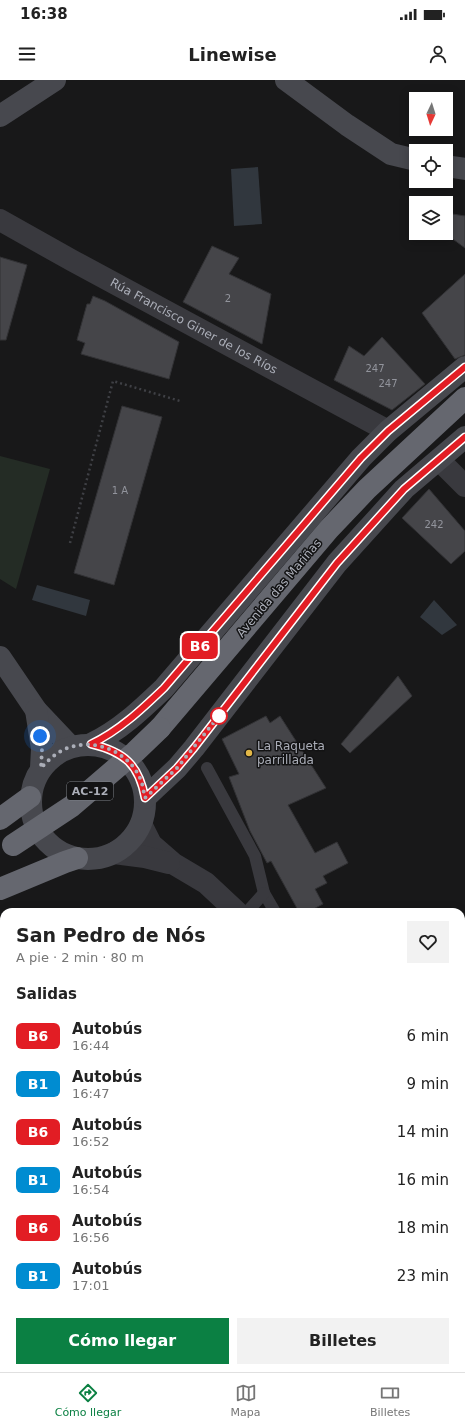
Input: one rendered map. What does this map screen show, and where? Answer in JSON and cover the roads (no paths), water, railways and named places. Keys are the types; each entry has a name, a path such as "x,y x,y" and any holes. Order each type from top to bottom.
{"highway":[{"name":"Avenida das Mariñas","path":"6,848 72,806 130,757 160,728 329,529 367,489 465,398"},
{"path":"0,819 30,797"},
{"path":"0,889 77,858"}],"main road":[{"path":"0,116 55,80"},
{"path":"286,80 347,125 391,154 409,158"},
{"path":"453,159 465,157"},
{"path":"453,167 465,169"},
{"path":"0,657 36,710 81,745 108,748 122,756 134,768 142,782 145,798 141,824 125,845 114,853 96,859 77,858 61,853 47,843 37,829 31,814 30,797 33,782 41,768 49,759 60,752 81,745 105,738 144,708 164,688 361,458 388,431 465,367"},
{"path":"145,798 177,768 194,748 337,563 404,489 465,437"},
{"path":"36,710 42,749 41,768"}],"street":[{"name":"Rúa Francisco Giner de los Ríos","path":"0,220 388,431"},
{"path":"439,460 465,486"},
{"path":"141,824 151,844 174,864 206,883 233,908"},
{"path":"114,853 145,857 174,864"}],"lane":[{"path":"207,768 255,856 264,893 273,908"},
{"path":"251,908 264,893"}],"place":[{"name":"La Raqueta parrillada","path":"249,753"}]}
